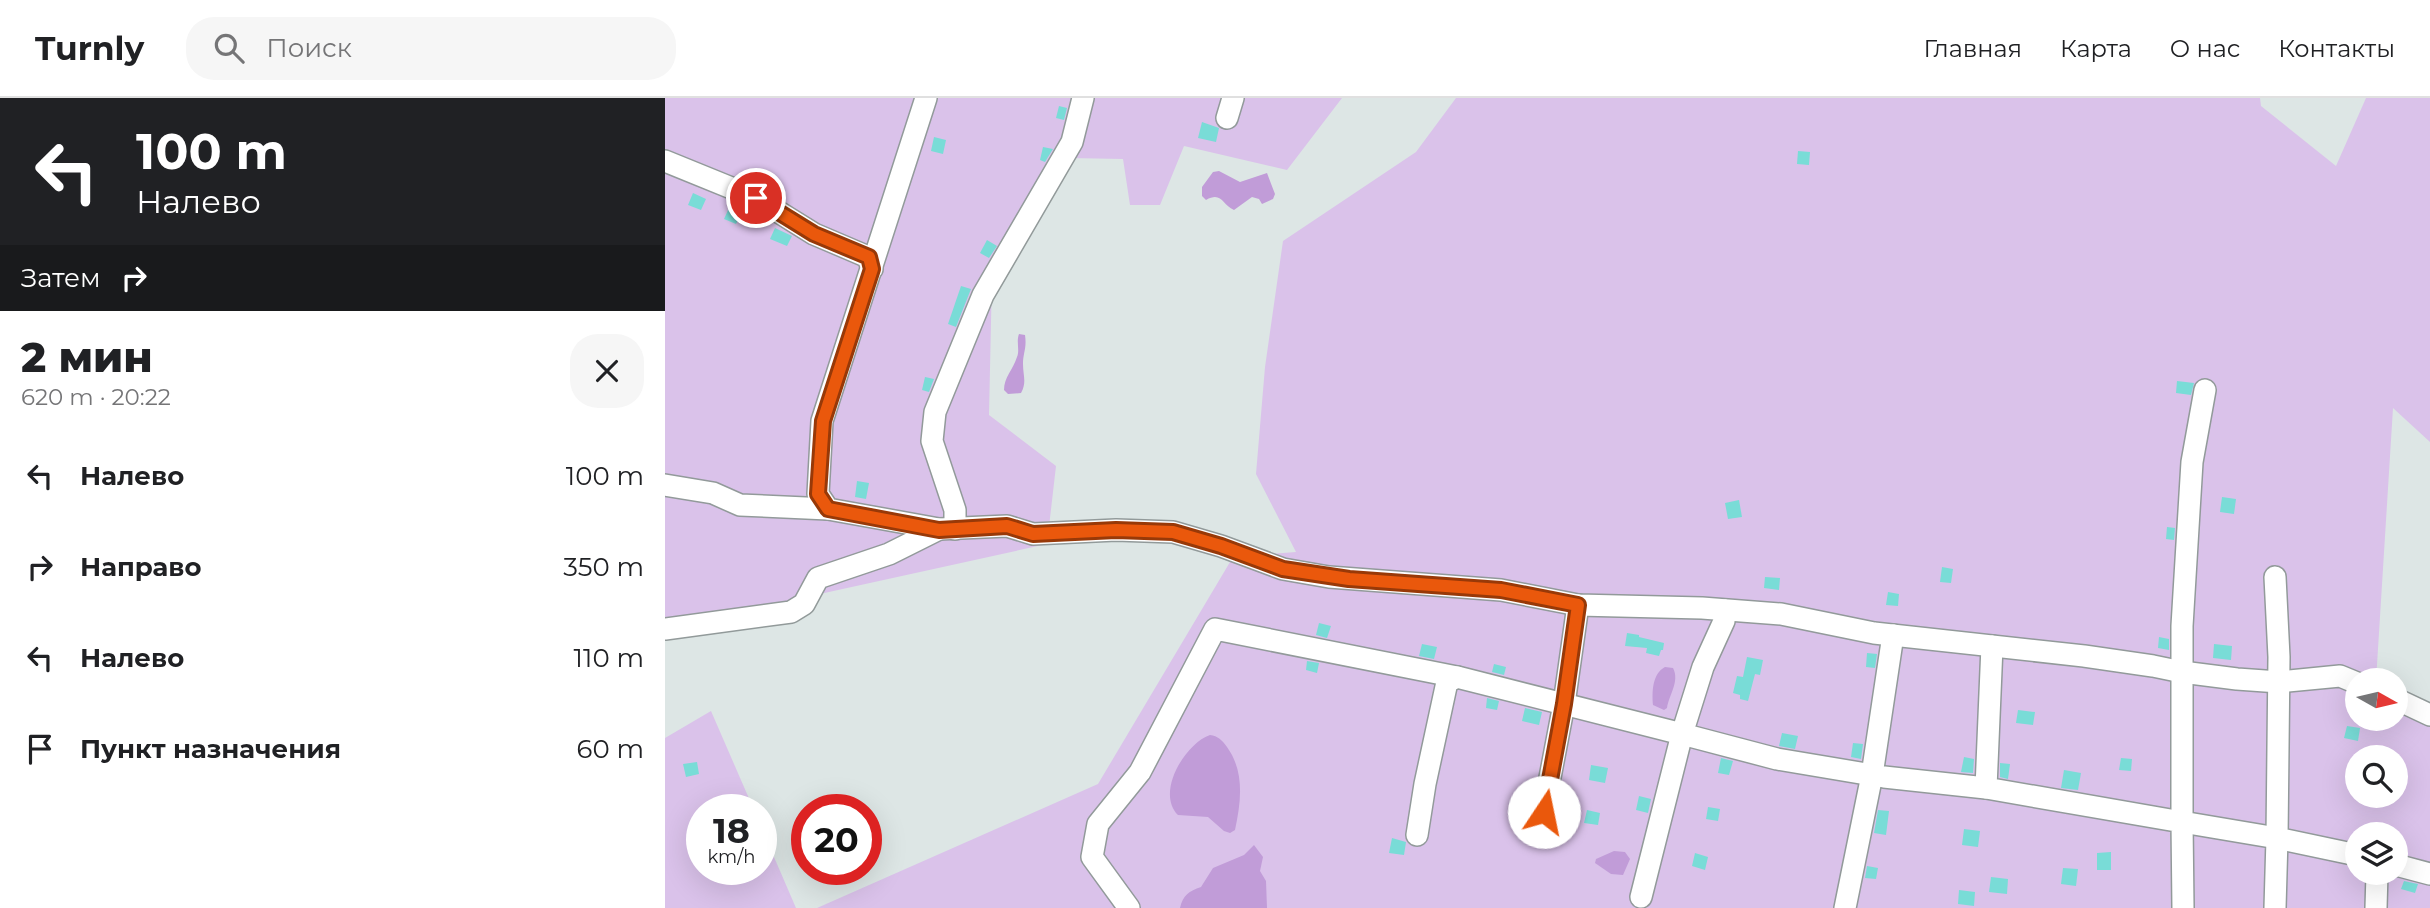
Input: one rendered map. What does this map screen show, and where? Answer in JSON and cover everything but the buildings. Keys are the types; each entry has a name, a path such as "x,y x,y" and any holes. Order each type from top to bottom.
{"lane":[{"path":"828,509 818,494 823,421 926,98"},
{"path":"665,629 791,612 804,604 818,578 889,554 947,529 955,510 932,441 935,412 983,295 1072,142 1083,98"},
{"path":"665,161 756,198 814,234 869,257 872,269"},
{"path":"2183,908 2182,626 2192,463 2206,390"},
{"path":"665,485 713,493 740,505 828,509 947,529 1007,526 1033,534 1116,530 1173,532 1283,569 1329,577 1501,590 1578,605 1781,614 1893,635 2279,682 2340,676 2345,678"},
{"path":"2275,577 2279,682 2276,908"},
{"path":"1540,830 1564,704 1578,605"},
{"path":"1641,897 1682,734 1703,667 1724,621 1725,610"},
{"path":"1129,908 1092,857 1098,824 1140,772 1215,629 1457,677 1777,760 1872,775 1986,788 2277,838 2345,852"},
{"path":"1845,908 1872,775 1893,635"},
{"path":"1986,788 1992,646"},
{"path":"1417,835 1447,682 1457,677"},
{"path":"2408,705 2430,715"},
{"path":"2408,868 2430,874"},
{"path":"2376,908 2377,885"}],"shaded area":[{"path":"665,98 1342,98 1287,170 1184,146 1160,205 1130,205 1123,159 1069,158 992,276 989,415 1056,466 1047,544 797,599 665,636"},
{"path":"1456,98 2260,98 2261,106 2336,166 2366,98 2430,98 2430,442 2393,408 2377,668 2345,668 2345,732 2408,732 2408,702 2430,714 2430,908 817,908 869,885 882,885 882,879 1098,784 1233,557 1296,552 1256,474 1265,367 1283,241 1416,152"},
{"path":"1219,171 1240,182 1267,173 1275,194 1273,199 1262,204 1259,199 1252,197 1234,210 1219,198 1206,200 1202,196 1202,187 1213,172"},
{"path":"1019,334 1025,335 1024,386 1021,393 1008,394 1004,385 1018,354"},
{"path":"1665,667 1673,668 1675,678 1667,708 1664,710 1653,705 1653,695 1657,674"},
{"path":"711,711 747,794 686,794 686,885 777,885 777,864 796,908 665,908 665,738"},
{"path":"1210,735 1220,739 1227,747 1237,767 1240,798 1235,830 1230,833 1208,817 1178,815 1172,805 1170,794 1176,769 1192,748"},
{"path":"1254,845 1263,857 1260,871 1266,881 1267,908 1180,908 1185,897 1201,887 1213,868 1244,855"},
{"path":"1614,851 1625,852 1630,859 1623,875 1611,874 1595,863 1596,859"}],"route":[{"path":"756,198 814,234 869,257 872,269 823,421 818,494 828,509 939,530 1007,526 1033,534 1116,530 1173,532 1283,569 1349,579 1501,590 1578,605 1564,704 1544,812"}]}
